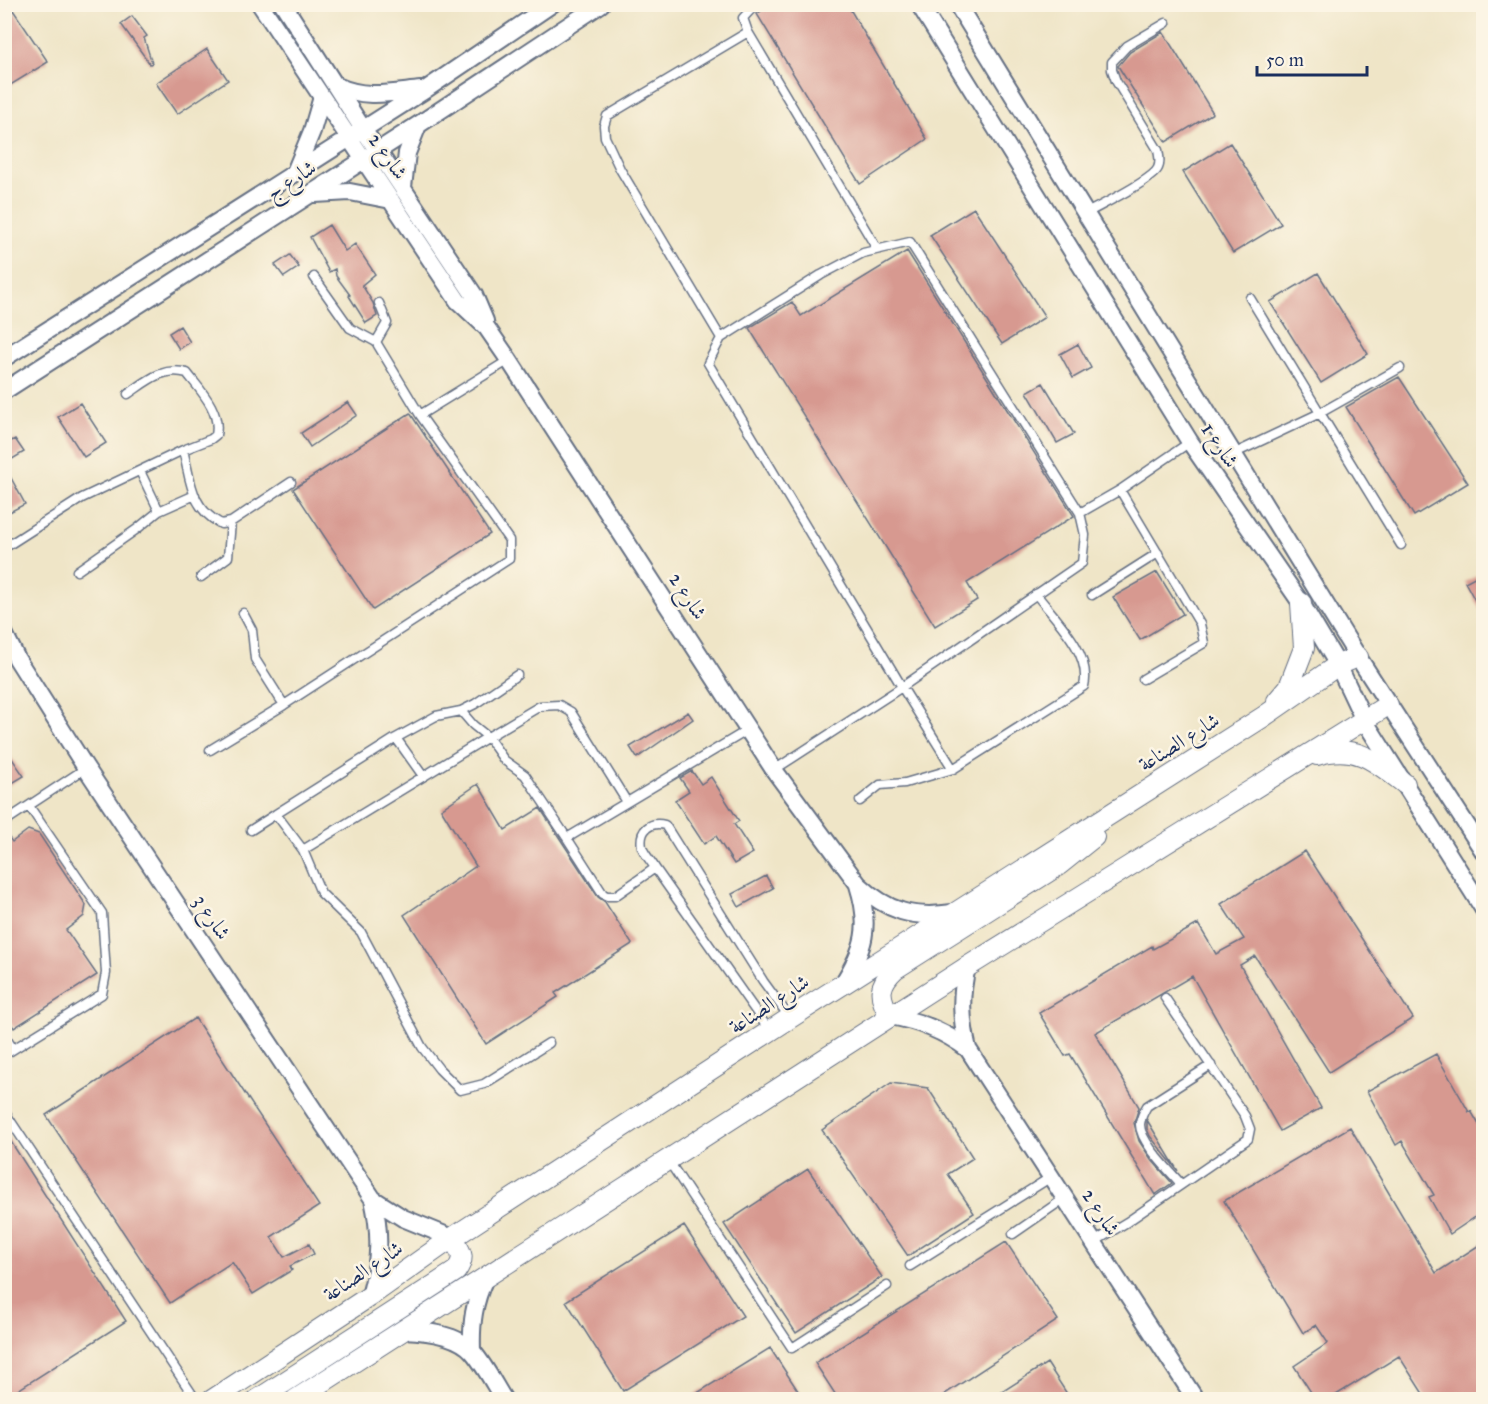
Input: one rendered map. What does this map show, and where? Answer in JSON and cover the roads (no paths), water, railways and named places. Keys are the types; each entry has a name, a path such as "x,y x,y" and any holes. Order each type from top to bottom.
{"street":[{"name":"شارع 2","path":"260,4 458,301 487,328 509,360 774,770 858,884 873,898 892,909 912,915 933,916 954,913"},
{"name":"شارع 2","path":"283,4 474,295 487,328"},
{"name":"شارع ج","path":"4,358 425,90 552,4"},
{"name":"شارع ج","path":"4,391 379,151 601,4"},
{"name":"شارع 1","path":"919,4 1190,442 1301,603 1338,665 1364,720 1484,910"},
{"name":"شارع 1","path":"957,4 1358,657 1484,852"},
{"path":"336,86 352,93 369,95 425,90"},
{"path":"295,172 312,131 322,97"},
{"path":"403,187 407,153 418,125"},
{"path":"310,195 350,192 391,200"},
{"path":"1263,717 1289,687 1304,648 1301,603"},
{"name":"شارع 3","path":"4,633 11,654 373,1199 378,1223 379,1248 377,1272 370,1296"},
{"name":"شارع الصناعة","path":"212,1400 370,1296 452,1238 790,1018 1263,717 1338,665 1358,657"},
{"path":"295,1400 967,967 1388,705"},
{"path":"1303,759 1330,751 1357,752 1380,764 1405,784"},
{"path":"890,1016 884,1006 882,988 886,978 895,969 1059,865 1096,834 1122,806"},
{"name":"شارع 2","path":"842,985 862,951 866,929 865,906 858,884"},
{"name":"شارع 2","path":"967,967 962,987 961,1008 968,1049 1196,1400"},
{"name":"شارع 2","path":"890,1016 932,1026 951,1036 968,1049"},
{"name":"شارع 3","path":"373,1199 403,1218 452,1238"},
{"path":"257,1400 456,1271 462,1263 462,1254 452,1238"},
{"path":"472,1350 473,1313 485,1278"},
{"path":"404,1330 422,1330 440,1334 472,1350 504,1400"}],"lane":[{"path":"756,4 743,18 748,32 877,249"},
{"path":"1085,214 1158,170 1160,161 1158,150 1116,81 1112,62 1127,46 1166,23"},
{"path":"720,338 620,169 605,137 604,126 607,116 748,32"},
{"path":"774,770 902,687 1082,562 1084,535 1080,513 910,242 863,253 821,275 720,338 708,363 902,687 953,769"},
{"path":"210,750 284,705 509,559 509,540 420,415 376,342 350,328 314,277"},
{"path":"1250,298 1401,545"},
{"path":"376,342 387,323 379,303"},
{"path":"420,415 509,360"},
{"path":"1233,454 1320,413 1400,368"},
{"path":"4,548 82,498 216,435 213,409 187,373 171,371 160,373 128,394"},
{"path":"1080,513 1120,490 1190,442"},
{"path":"183,450 200,508 208,517 221,524 231,522 291,482"},
{"path":"140,471 159,511"},
{"path":"1120,490 1200,624 1204,643 1143,679"},
{"path":"77,571 159,511 195,495"},
{"path":"201,577 228,557 231,522"},
{"path":"1092,596 1158,554"},
{"path":"860,801 880,785 905,783 953,769 1084,686 1087,673 1076,647 1036,594"},
{"path":"243,613 252,630 255,659 284,705"},
{"path":"251,830 396,738 436,716 461,711 475,704 517,675"},
{"path":"303,850 540,706 559,705 571,712 627,802"},
{"path":"461,711 473,725 488,736 504,760 525,775 603,894 615,896 655,868"},
{"path":"567,838 748,730"},
{"path":"396,738 423,776"},
{"path":"4,822 86,768"},
{"path":"4,1054 102,994 106,974 102,913 29,806"},
{"path":"276,814 303,850 321,893 361,932 422,1047 439,1069 460,1090 484,1084 549,1043"},
{"path":"770,1032 642,847 648,826 656,823 665,825 763,981 790,1018"},
{"path":"1094,1242 1248,1139 1250,1129 1245,1116 1165,998"},
{"path":"4,1035 13,1049"},
{"path":"1181,1184 1145,1140 1140,1126 1142,1115 1147,1106 1211,1065"},
{"path":"4,1111 196,1400"},
{"path":"668,1160 792,1348 887,1286"},
{"path":"910,1266 1051,1177"},
{"path":"1013,1234 1065,1198"}]}
